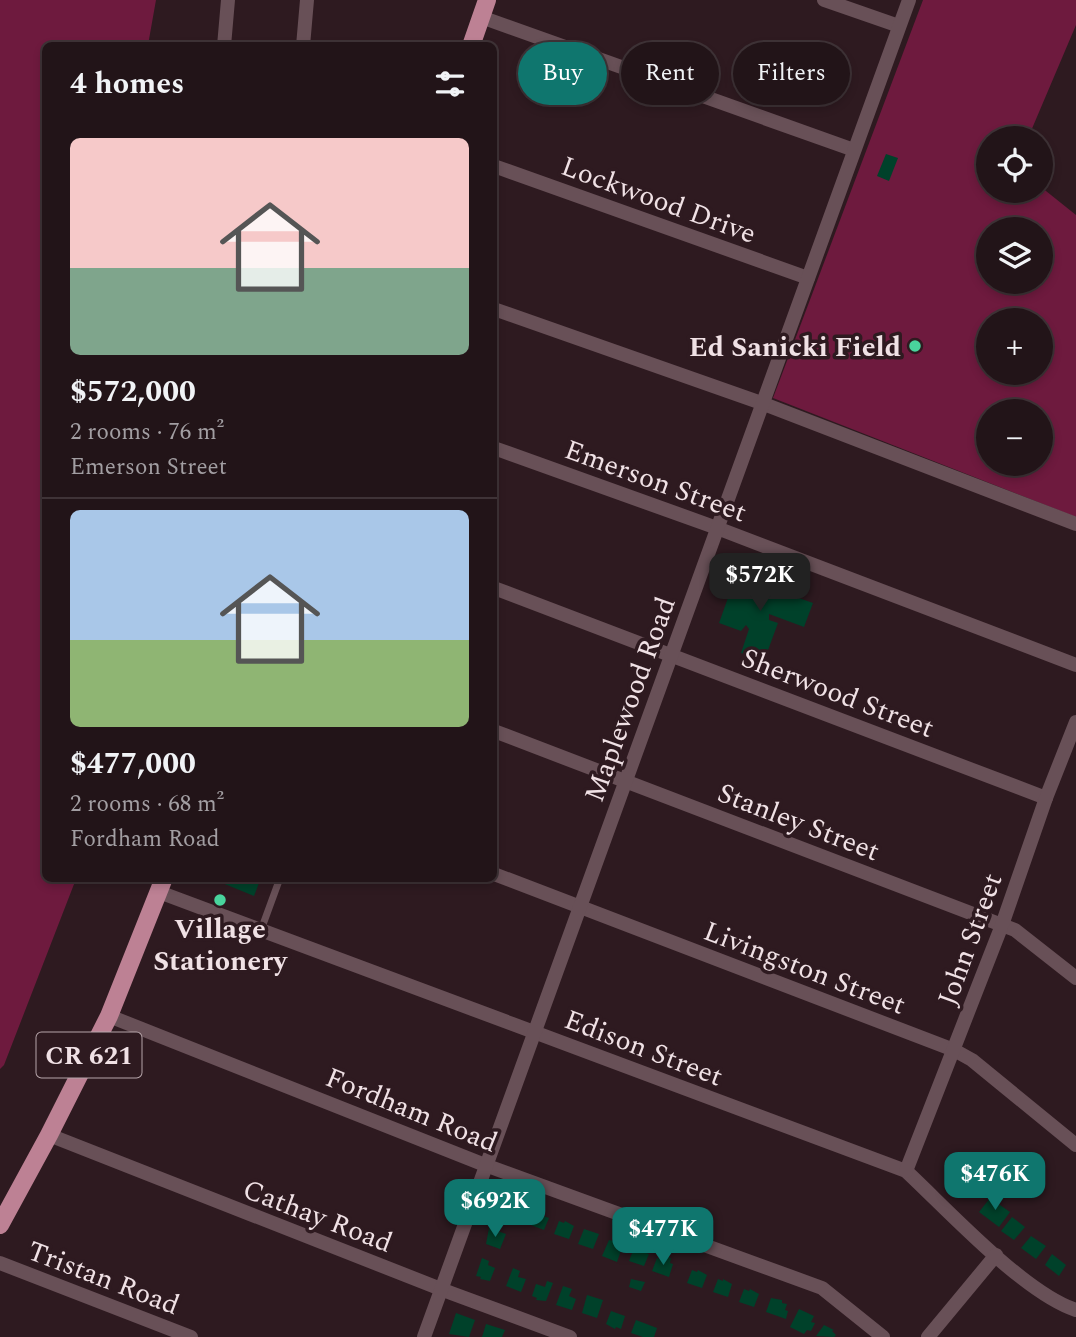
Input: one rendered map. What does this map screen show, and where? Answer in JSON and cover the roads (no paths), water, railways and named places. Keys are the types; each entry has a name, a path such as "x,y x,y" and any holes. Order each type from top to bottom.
{"main road":[{"path":"472,42 487,0"},
{"name":"CR 621","path":"0,1225 109,1016 161,885"}],"street":[{"path":"224,42 228,0"},
{"path":"303,42 307,0"},
{"path":"824,0 899,26"},
{"name":"Maplewood Road","path":"424,1337 909,0"},
{"path":"481,18 854,150"},
{"name":"Lockwood Drive","path":"497,167 808,278"},
{"path":"497,310 764,404 1076,524"},
{"name":"Emerson Street","path":"497,449 717,528 1076,665"},
{"name":"Sherwood Street","path":"497,589 1046,798"},
{"name":"John Street","path":"906,1171 1002,925 1046,798 1076,722"},
{"name":"Stanley Street","path":"497,732 1015,930 1076,978"},
{"name":"Livingston Street","path":"497,875 954,1050 972,1060 1076,1145"},
{"name":"Edison Street","path":"161,885 261,930 906,1171 996,1255 1054,1301 1076,1310"},
{"name":"Fordham Road","path":"109,1016 485,1165 822,1288 883,1337"},
{"name":"Cathay Road","path":"49,1135 442,1290 570,1337"},
{"path":"928,1337 996,1255"},
{"name":"Tristan Road","path":"0,1263 191,1337"}],"lane":[{"path":"261,930 279,882"}],"place":[{"name":"Ed Sanicki Field","path":"915,346"},
{"name":"Village Stationery","path":"220,900"}]}
